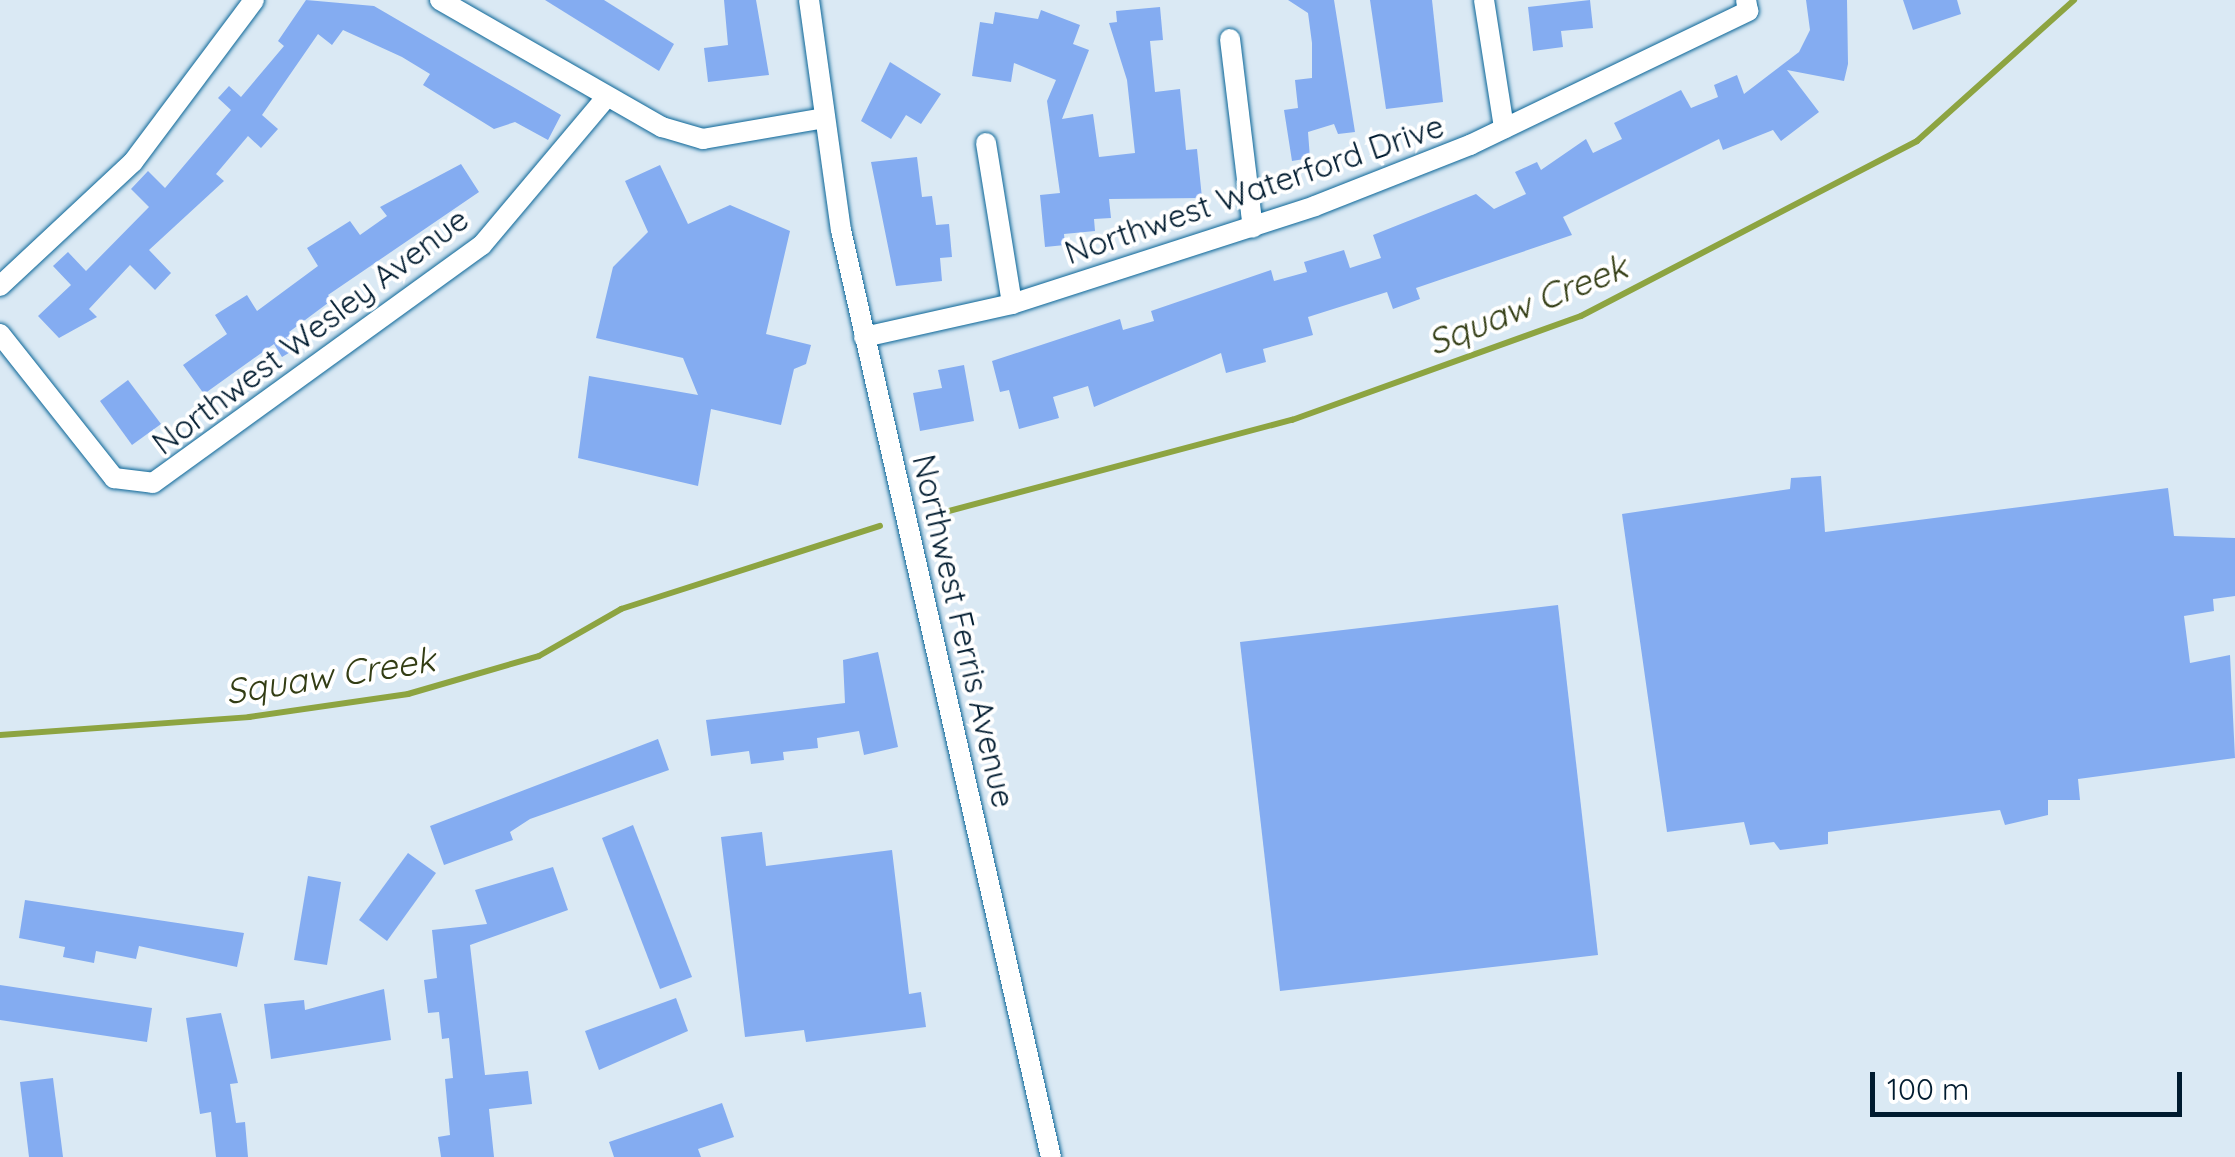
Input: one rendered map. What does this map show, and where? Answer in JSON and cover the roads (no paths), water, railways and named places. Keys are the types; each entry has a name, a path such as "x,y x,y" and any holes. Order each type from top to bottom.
{"street":[{"path":"0,286 133,162 254,0"},
{"path":"440,0 606,98 703,139 824,118"},
{"name":"Northwest Ferris Avenue","path":"809,0 824,118 864,337 1051,1157"},
{"path":"1484,0 1504,128"},
{"name":"Northwest Waterford Drive","path":"864,337 1012,304 1253,228 1504,128 1748,10 1746,0"},
{"path":"1230,39 1253,228"},
{"name":"Northwest Wesley Avenue","path":"0,334 114,478 153,483 482,245 606,98"},
{"path":"986,143 1012,304"}],"waterway":[{"name":"Squaw Creek","path":"930,516 1292,420 1581,316 1917,141 2074,0"},
{"name":"Squaw Creek","path":"0,735 249,717 408,694 539,656 621,609 880,526"}]}
